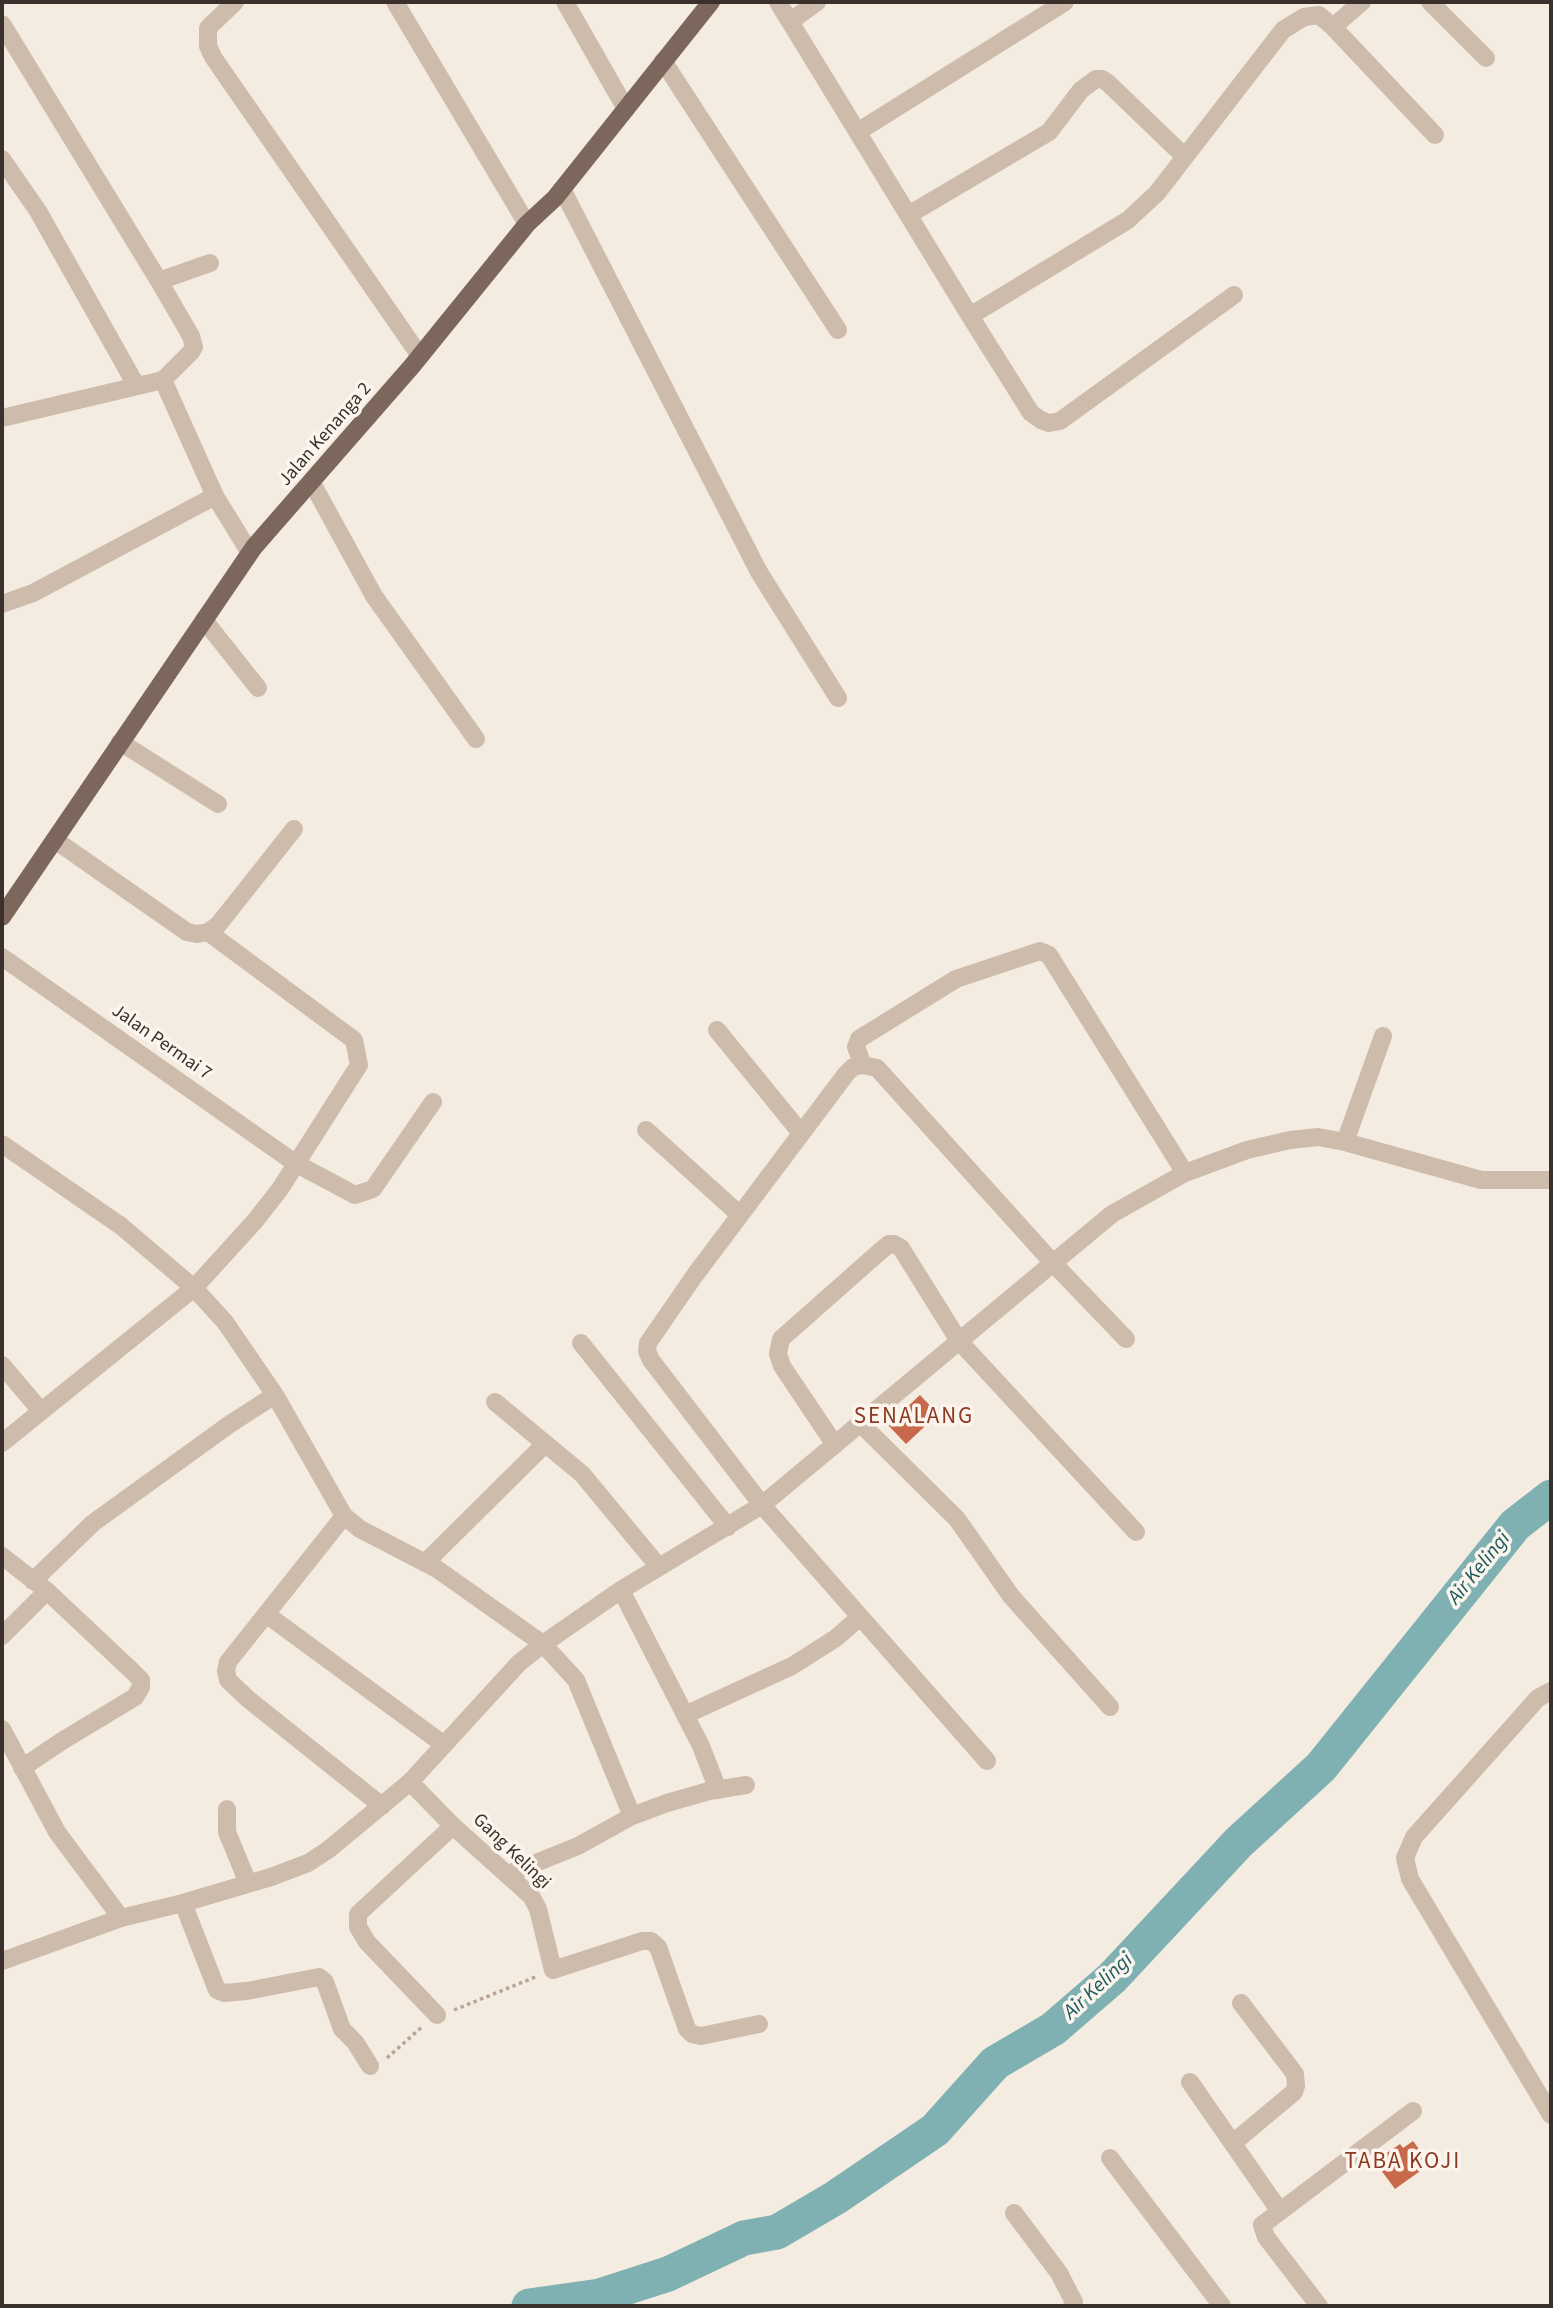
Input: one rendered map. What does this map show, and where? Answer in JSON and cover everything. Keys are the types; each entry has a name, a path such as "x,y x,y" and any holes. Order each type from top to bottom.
{"main road":[{"name":"Jalan Kenanga 2","path":"3,911 55,840 250,554 420,356 527,224 562,189 711,2"}],"street":[{"path":"235,2 208,28 208,46 213,57 420,356"},
{"path":"396,2 527,224"},
{"path":"565,2 626,109"},
{"path":"778,2 1031,413 1049,423 1060,421 1234,295"},
{"path":"791,21 817,2"},
{"path":"859,131 1065,2"},
{"path":"1333,27 1362,2"},
{"path":"1430,2 1486,58"},
{"path":"970,316 1128,220 1157,193 1283,30 1304,17 1319,15 1333,27 1434,135"},
{"path":"2,24 159,281 191,336 194,347 163,380 2,418"},
{"path":"663,61 838,330"},
{"path":"910,214 1049,132 1081,90 1096,79 1108,83 1184,156"},
{"path":"2,159 38,211 136,385"},
{"path":"562,189 760,572 838,698"},
{"path":"159,281 210,263"},
{"path":"163,380 215,496 250,554"},
{"path":"312,483 374,596 476,739"},
{"path":"2,604 33,593 215,496"},
{"path":"204,620 257,688"},
{"path":"120,742 218,804"},
{"path":"55,840 187,932 197,934 208,932 218,925 294,829"},
{"path":"2,1443 194,1288 255,1221 280,1189 359,1065 354,1040 208,932"},
{"path":"863,1065 856,1047 859,1039 956,979 1040,951 1049,955 1185,1173"},
{"name":"Jalan Permai 7","path":"2,957 295,1163 355,1195 373,1189 433,1102"},
{"path":"717,1030 801,1133"},
{"path":"1345,1142 1383,1036"},
{"path":"987,1761 762,1505 651,1360 647,1351 651,1337 846,1074 863,1065 877,1068 1053,1264 1126,1339"},
{"path":"646,1130 740,1215"},
{"path":"2,1961 121,1918 183,1903 309,1863 410,1782 519,1663 542,1644 621,1590 762,1505 1112,1214 1185,1173 1247,1150 1290,1140 1318,1138 1345,1142 1481,1181 1551,1180"},
{"path":"2,1144 121,1226 194,1288 225,1322 275,1395 344,1516 360,1529 437,1569 542,1644 576,1680 632,1816"},
{"path":"835,1445 782,1366 778,1354 781,1339 889,1244 894,1244 901,1248 959,1341 1136,1532"},
{"path":"581,1343 728,1527"},
{"path":"2,1365 41,1410"},
{"path":"2,1636 93,1523 230,1424 275,1395"},
{"path":"495,1402 589,1482 659,1567"},
{"path":"860,1423 957,1519 1011,1596 1110,1707"},
{"path":"425,1563 545,1444"},
{"path":"344,1516 228,1662 226,1671 229,1680 248,1699 382,1806"},
{"path":"2,1556 40,1586 141,1680 141,1687 135,1697 62,1741 14,1765"},
{"path":"621,1590 701,1746 718,1790"},
{"path":"266,1614 443,1744"},
{"path":"685,1715 792,1665 836,1637 860,1617"},
{"path":"1551,1691 1538,1698 1414,1837 1405,1858 1410,1879 1551,2115"},
{"path":"2,1729 14,1765 57,1832 121,1918"},
{"name":"Gang Kelingi","path":"410,1782 453,1826 531,1896 538,1909 553,1970"},
{"path":"508,1874 578,1846 632,1816 667,1803 746,1785"},
{"path":"227,1809 227,1832 248,1883"},
{"path":"437,2015 367,1942 358,1927 358,1914 453,1826"},
{"path":"183,1903 218,1990 224,1993 247,1991 318,1977 325,1982 342,2029 355,2042 370,2066"},
{"path":"553,1970 642,1941 651,1941 658,1947 687,2029 692,2034 702,2036 759,2024"},
{"path":"1233,2143 1294,2092 1296,2086 1295,2074 1241,2003"},
{"path":"1190,2082 1279,2210"},
{"path":"1319,2306 1263,2231 1262,2225 1413,2111"},
{"path":"1110,2158 1222,2306"},
{"path":"1014,2213 1059,2273 1073,2306"}],"path":[{"path":"370,2066 375,2067 437,2015 553,1970"}],"building":[{"path":"920,1395 938,1414 906,1444 888,1425"},
{"path":"1413,2141 1430,2164 1395,2189 1378,2166 1387,2159 1384,2155 1400,2144 1403,2148"}],"waterway":[{"name":"Air Kelingi","path":"529,2306 600,2296 668,2274 744,2238 777,2232 835,2198 935,2130 995,2063 1053,2029 1112,1978 1239,1842 1321,1767 1515,1525 1551,1497"}],"district":[{"name":"SENALANG","path":"914,1418"},
{"name":"TABA KOJI","path":"1403,2163"}]}
